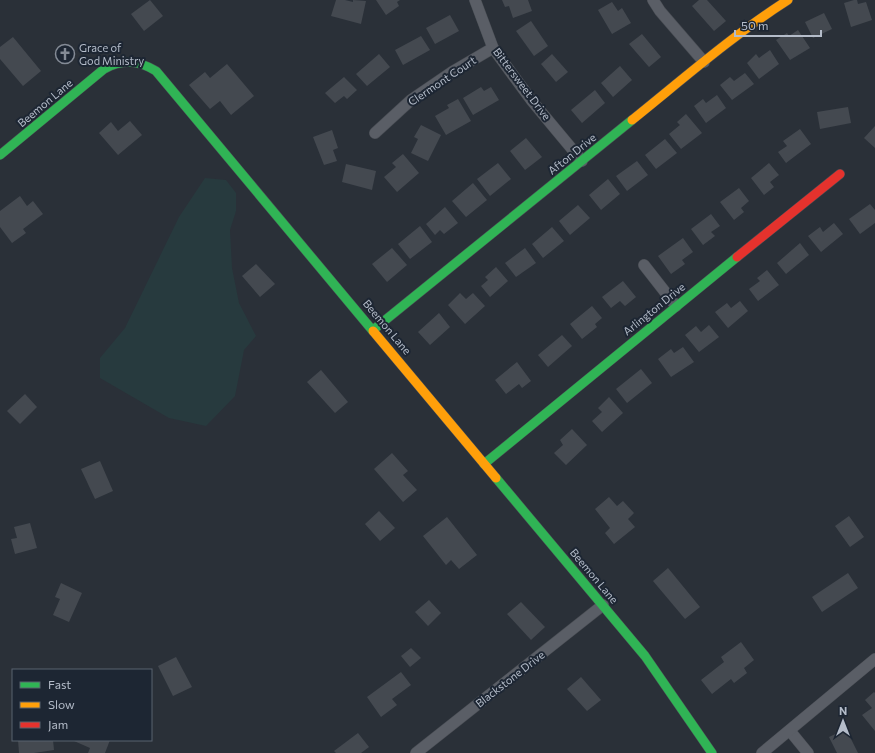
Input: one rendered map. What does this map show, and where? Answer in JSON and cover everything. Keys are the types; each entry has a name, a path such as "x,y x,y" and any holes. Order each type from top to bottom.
{"street":[{"name":"Bittersweet Drive","path":"475,0 493,48 532,101 582,161"},
{"path":"653,0 660,12 704,62"},
{"name":"Afton Drive","path":"373,330 704,62 771,11 788,0"},
{"name":"Clermont Court","path":"375,133 411,100 452,72 493,48"},
{"name":"Beemon Lane","path":"0,155 112,64 131,60 148,65 162,77 603,605 644,656 712,753"},
{"name":"Arlington Drive","path":"484,464 676,306 840,174"},
{"path":"644,265 676,306"},
{"name":"Blackstone Drive","path":"416,753 603,605"},
{"path":"762,753 875,659"},
{"path":"790,731 808,753"}],"green space":[{"path":"205,178 226,180 236,193 236,211 230,230 232,268 239,303 256,336 244,350 235,396 206,426 169,418 100,378 100,358 125,328 179,217"}],"building":[{"path":"150,0 163,16 144,31 131,14"},
{"path":"336,0 353,2 353,0 366,1 361,24 331,16"},
{"path":"376,0 400,0 397,2 399,6 386,15"},
{"path":"502,0 528,0 532,11 513,18 509,6 505,7"},
{"path":"699,0 707,0 726,21 714,31 692,6"},
{"path":"857,0 858,4 866,2 872,20 851,27 844,3"},
{"path":"612,2 618,11 622,8 631,23 612,34 598,10"},
{"path":"824,13 832,29 813,38 805,22"},
{"path":"450,15 459,31 435,44 426,28"},
{"path":"531,21 548,46 534,56 516,31"},
{"path":"798,30 810,48 790,60 776,40 787,33 789,36"},
{"path":"642,34 661,57 649,67 629,44"},
{"path":"421,36 430,50 403,65 395,50"},
{"path":"13,37 41,71 23,86 0,59 0,47"},
{"path":"770,50 779,64 759,79 747,63 756,54 759,58"},
{"path":"379,54 390,67 367,86 356,74"},
{"path":"552,54 568,72 556,82 541,64"},
{"path":"227,64 254,96 231,115 220,101 210,109 189,85 205,72 210,78"},
{"path":"620,66 632,80 613,97 601,83"},
{"path":"745,73 754,84 732,100 720,85 730,77 734,81"},
{"path":"344,77 357,90 347,99 344,96 335,103 325,93"},
{"path":"481,87 484,91 491,87 499,100 473,115 463,98"},
{"path":"595,90 605,103 582,123 571,110"},
{"path":"717,95 726,108 706,123 694,106 703,99 706,103"},
{"path":"458,99 471,121 446,135 435,116 449,108 447,105"},
{"path":"848,107 851,123 820,129 817,112"},
{"path":"686,114 702,133 681,149 669,134 680,125 677,122"},
{"path":"130,121 142,135 118,155 99,133 111,122 118,131"},
{"path":"421,125 441,135 428,161 411,153 418,139 414,137"},
{"path":"875,126 875,148 864,138"},
{"path":"800,129 811,144 786,163 778,152 787,146 783,141"},
{"path":"332,130 338,148 333,150 337,161 324,165 313,137"},
{"path":"526,138 542,157 525,170 510,151"},
{"path":"665,139 677,153 656,169 645,155"},
{"path":"403,154 419,173 397,192 384,177 396,167 392,163"},
{"path":"637,161 648,175 627,191 616,176"},
{"path":"498,163 511,179 490,196 477,179"},
{"path":"769,163 779,175 770,182 774,187 764,195 751,178"},
{"path":"346,164 376,171 372,190 342,182"},
{"path":"608,179 620,194 601,210 589,195"},
{"path":"473,183 487,200 466,217 452,201"},
{"path":"739,188 749,201 741,208 744,212 734,220 720,202"},
{"path":"20,196 27,206 33,201 43,214 23,229 26,233 12,243 0,227 0,211"},
{"path":"870,204 875,210 875,223 860,234 849,219"},
{"path":"578,205 590,218 570,235 559,221"},
{"path":"445,207 458,223 444,234 440,230 435,235 426,224"},
{"path":"711,214 720,226 711,232 715,236 703,245 691,229"},
{"path":"834,223 843,234 821,252 808,236 820,227 823,232"},
{"path":"420,226 432,242 410,259 398,244"},
{"path":"552,227 564,241 543,258 532,244"},
{"path":"683,238 693,252 682,260 685,264 671,274 658,256"},
{"path":"800,243 809,255 786,274 777,263"},
{"path":"392,248 407,265 387,282 372,264"},
{"path":"525,248 536,263 516,277 505,263"},
{"path":"256,264 275,284 260,297 242,276"},
{"path":"496,267 508,281 490,297 481,286 488,280 485,277"},
{"path":"767,270 779,285 758,301 749,289 760,281 757,278"},
{"path":"623,281 636,297 625,306 620,301 611,308 602,297"},
{"path":"460,293 466,299 473,293 485,306 465,324 448,305"},
{"path":"740,301 748,311 728,328 715,312 727,303 731,308"},
{"path":"592,306 602,318 595,324 597,327 582,339 570,324"},
{"path":"439,313 450,327 430,345 418,332"},
{"path":"709,325 719,337 699,352 685,335 696,326 701,332"},
{"path":"562,335 572,346 548,367 538,355"},
{"path":"683,347 694,362 671,377 658,359 671,349 674,353"},
{"path":"517,362 531,381 522,388 519,384 506,394 495,380"},
{"path":"641,369 652,383 627,403 616,389"},
{"path":"321,370 348,402 335,413 307,382"},
{"path":"25,394 37,407 20,424 7,411"},
{"path":"609,397 623,413 602,432 592,421 602,412 598,408"},
{"path":"572,429 587,445 566,465 554,453 563,445 560,440"},
{"path":"392,453 408,471 403,475 417,490 403,502 374,469"},
{"path":"100,461 113,491 95,499 81,469"},
{"path":"609,497 617,506 623,501 634,513 628,519 635,527 614,544 605,533 610,528 595,509"},
{"path":"379,511 395,528 380,541 365,524"},
{"path":"849,516 864,537 850,547 835,526"},
{"path":"447,517 477,555 459,569 451,560 446,565 423,536"},
{"path":"30,523 37,548 15,554 11,539 17,538 14,527"},
{"path":"668,568 700,607 685,619 653,581"},
{"path":"848,573 858,588 822,612 812,597"},
{"path":"61,583 82,593 69,622 53,615 60,599 55,597"},
{"path":"429,600 441,613 428,626 415,612"},
{"path":"521,602 545,627 531,640 507,614"},
{"path":"741,642 754,660 744,668 747,673 734,683 731,679 712,694 701,680 724,662 721,657"},
{"path":"411,648 421,658 410,667 401,656"},
{"path":"176,657 192,687 173,696 158,666"},
{"path":"401,672 411,685 392,699 397,705 381,717 367,697"},
{"path":"581,677 601,700 587,711 567,689"},
{"path":"874,692 875,731 862,715 872,708 865,700"},
{"path":"846,729 858,753 837,753 829,737"},
{"path":"358,733 369,747 361,753 336,753 334,751"},
{"path":"18,741 53,741 54,750 34,753 19,753"},
{"path":"74,741 110,741 105,753 88,753 90,748"}],"traffic: fast":[{"path":"0,155 104,69 124,62 137,63 149,67 156,71 373,331"},
{"path":"373,330 632,120"},
{"path":"484,464 737,257"},
{"path":"496,478 645,656 712,753"}],"traffic: slow":[{"path":"632,120 689,73 748,28 788,0"},
{"path":"373,331 496,478"}],"traffic: jam":[{"path":"737,257 840,174"}],"place":[{"name":"Grace of God Ministry","path":"65,54"}]}
